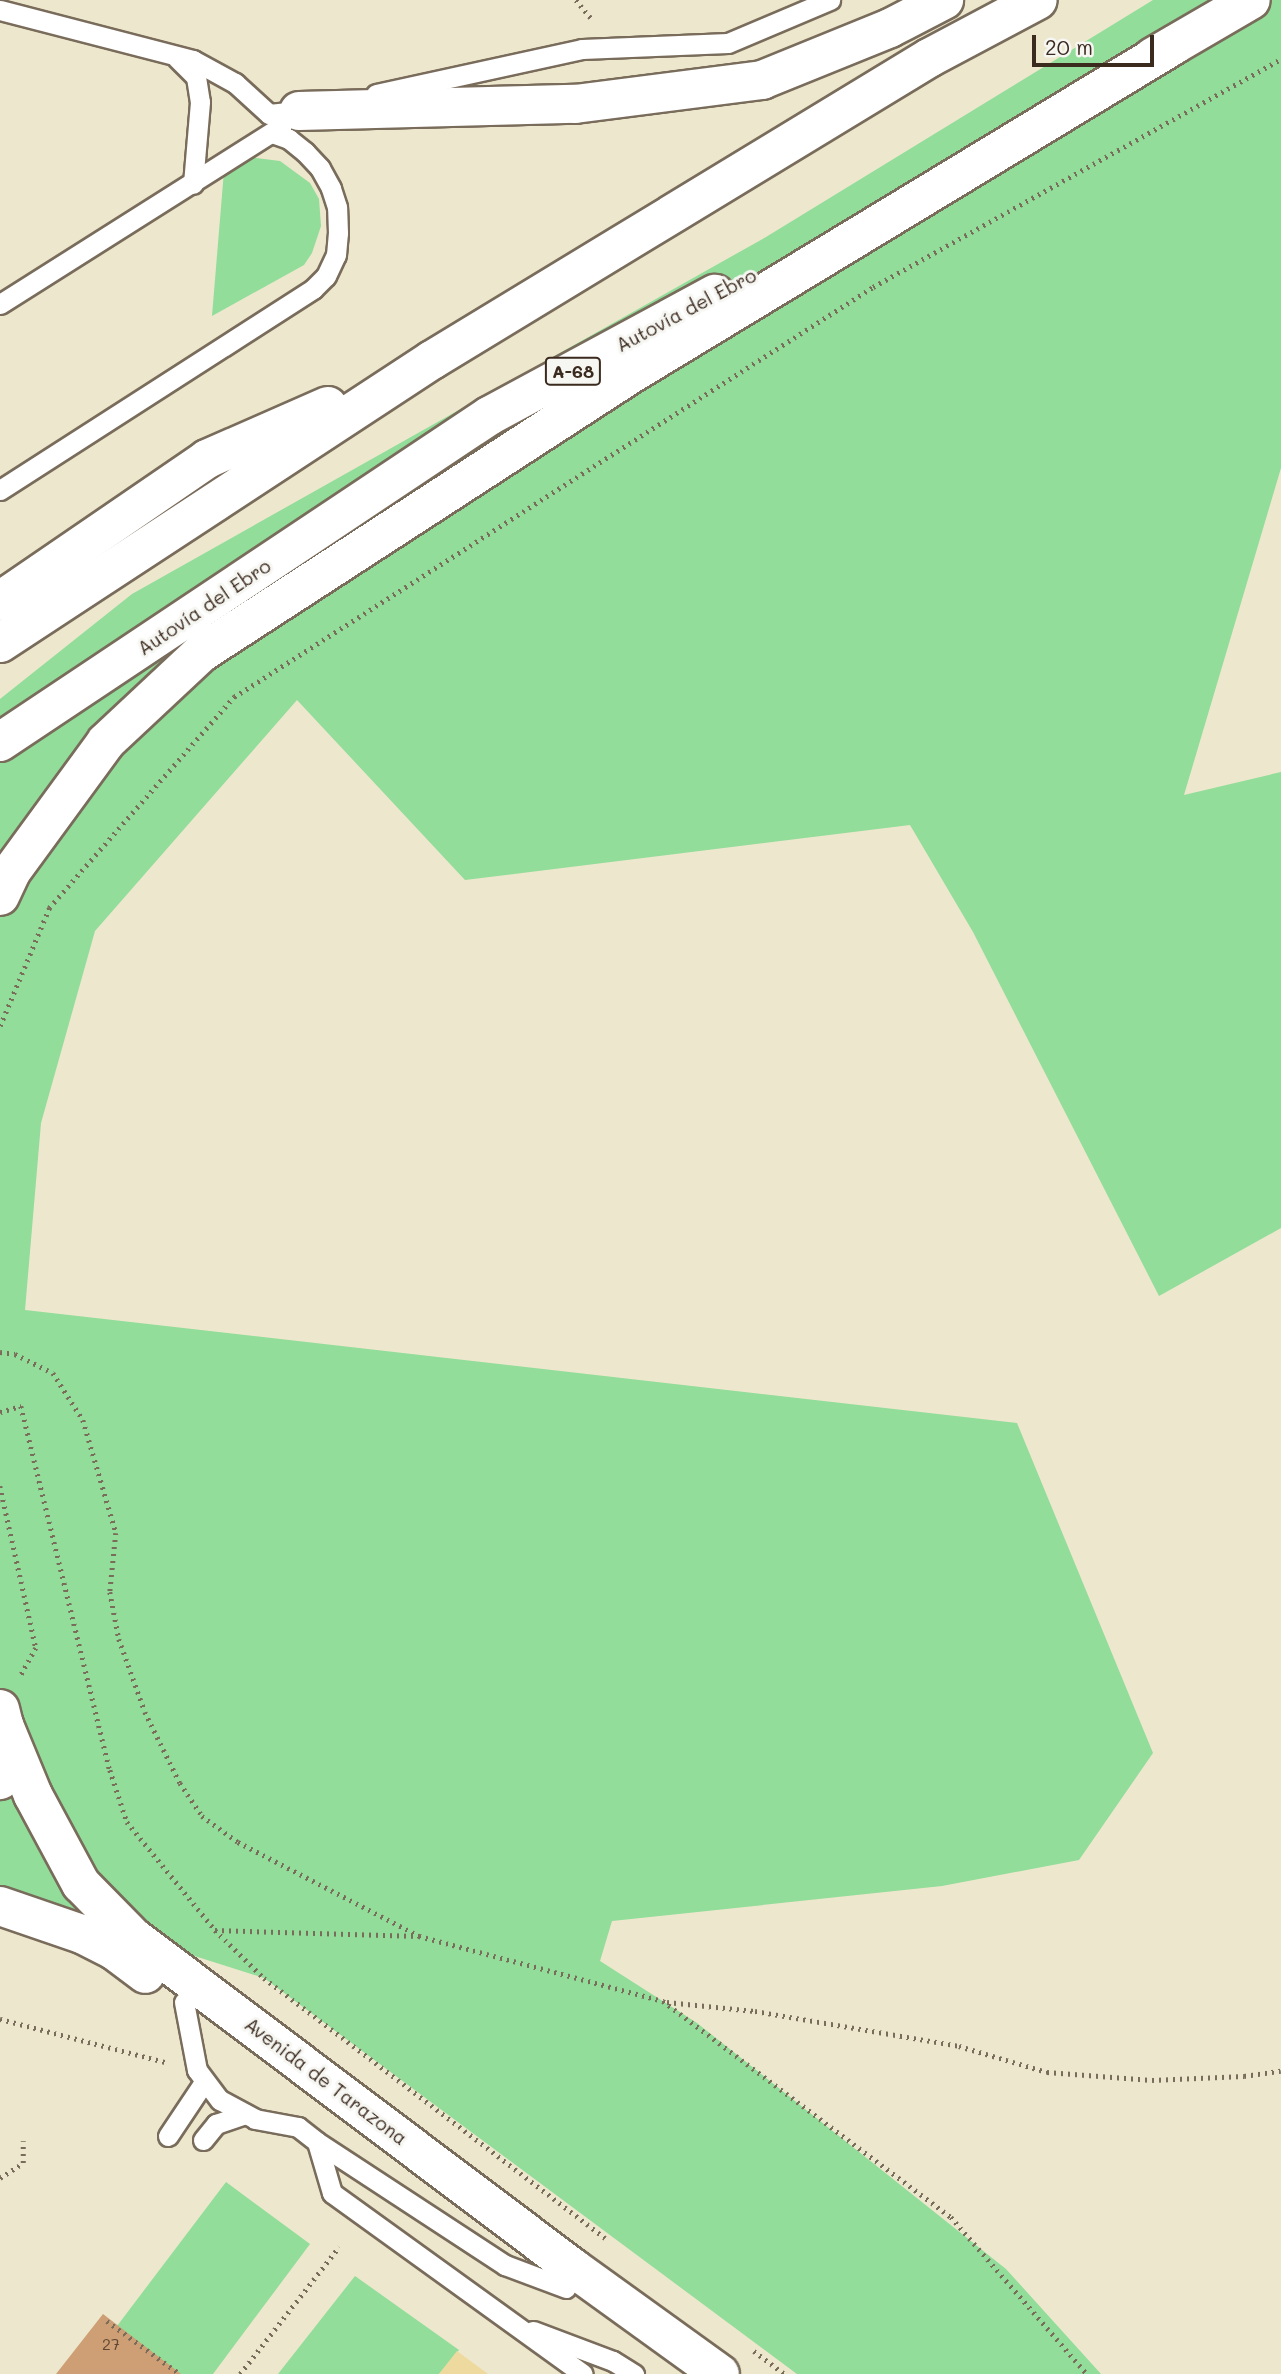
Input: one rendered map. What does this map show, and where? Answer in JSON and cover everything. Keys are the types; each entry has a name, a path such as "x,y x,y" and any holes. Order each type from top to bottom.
{"main road":[{"path":"286,122 575,104 762,80 890,28 944,0"},
{"path":"0,643 432,360 929,58 1038,0"},
{"name":"Autovía del Ebro","path":"0,743 489,416 1174,45 1251,0"},
{"path":"0,897 11,872 106,742 201,653 631,374 1174,45"},
{"path":"0,601 207,459 432,360"},
{"path":"0,1780 4,1771 2,1715"},
{"name":"Avenida de Tarazona","path":"2,1715 33,1795 81,1884 133,1937 562,2259 720,2374"},
{"name":"Avenida de Tarazona","path":"0,1906 82,1934 115,1951 680,2374"}],"lane":[{"path":"0,304 193,184 286,122 582,49 728,43 830,0"},
{"path":"0,10 163,52 214,69 235,83 269,114 286,122"},
{"path":"163,52 179,59 196,77 200,102 193,184"},
{"path":"0,490 313,289 327,276 336,255 337,207 320,168 289,139 286,122"},
{"path":"168,2136 201,2076 184,2002"},
{"name":"Avenida de Tarazona","path":"201,2076 220,2100 255,2119 298,2127 317,2143 505,2265 566,2288"},
{"path":"203,2140 216,2124 245,2114"},
{"path":"317,2143 332,2193 583,2374"},
{"path":"506,2321 613,2361 634,2374"}],"path":[{"path":"0,1026 49,908 234,697 873,287 1281,59"},
{"path":"0,1352 15,1354 53,1373 83,1420 116,1533 110,1592 119,1639 145,1712 180,1783 202,1816 238,1842 419,1936 663,2001 755,2011 959,2046 1047,2072 1152,2080 1281,2071"},
{"path":"0,1412 21,1406 119,1807 127,1822 215,1930 264,1978 607,2239"},
{"path":"0,1486 36,1648 2,1715"},
{"path":"215,1930 419,1936"},
{"path":"663,2001 951,2217 1087,2374"},
{"path":"0,2019 201,2076"},
{"path":"0,2178 23,2163 23,2141"},
{"path":"240,2374 339,2247"},
{"path":"107,2321 180,2374"},
{"path":"751,2349 784,2374"}],"green space":[{"path":"1153,0 1281,0 1281,468 1184,795 1281,772 1281,1228 1159,1296 973,932 910,825 465,880 297,700 95,931 41,1123 25,1310 1017,1423 1153,1753 1079,1860 942,1886 612,1921 600,1961 697,2023 1006,2269 1101,2374 797,2374 264,1978 122,1933 0,1901 0,699 132,594 766,237"},
{"path":"247,157 280,161 310,183 319,199 321,226 312,253 304,265 212,316 224,171"},
{"path":"226,2182 310,2244 213,2374 173,2374 114,2330"},
{"path":"355,2276 459,2350 439,2374 278,2374"}],"sand":[{"path":"457,2351 488,2374 439,2374"}],"building":[{"path":"103,2314 181,2374 56,2374"}]}
